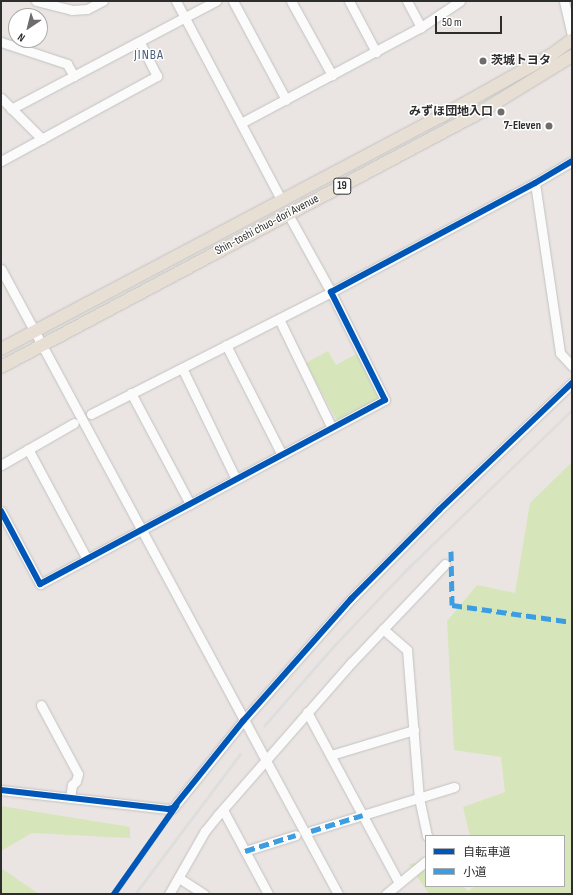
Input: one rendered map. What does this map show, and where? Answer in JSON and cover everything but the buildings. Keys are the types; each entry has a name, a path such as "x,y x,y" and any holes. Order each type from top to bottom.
{"main road":[{"name":"Shin-toshi chuo-dori Avenue","path":"1,349 282,201 503,82 551,55 572,40"},
{"name":"Shin-toshi chuo-dori Avenue","path":"1,367 479,113 572,56"}],"street":[{"path":"36,1 72,10 87,9 103,1"},
{"path":"176,1 282,201"},
{"path":"11,109 140,43 216,1"},
{"path":"233,1 286,100"},
{"path":"291,1 332,75"},
{"path":"349,1 376,52"},
{"path":"407,1 421,27"},
{"path":"241,123 421,27 460,1"},
{"path":"564,1 572,36"},
{"path":"1,42 66,64 74,76"},
{"path":"1,161 158,76 140,43"},
{"path":"1,98 42,139"},
{"path":"91,414 331,292 535,183 572,161"},
{"path":"535,183 560,353 572,366"},
{"path":"1,511 40,584 385,400 331,292 288,214"},
{"path":"1,269 243,721 338,894"},
{"path":"279,318 332,428"},
{"path":"226,345 282,455"},
{"path":"182,368 236,479"},
{"path":"1,790 168,809 173,808 243,721 306,649 382,567 572,383"},
{"path":"131,393 190,504"},
{"path":"1,465 74,423"},
{"path":"28,449 87,559"},
{"path":"169,894 205,831 383,628 445,564"},
{"path":"383,628 407,650 419,798 427,835"},
{"path":"41,704 78,774 76,781 72,785 70,798"},
{"path":"308,712 399,883"},
{"path":"331,755 414,730"},
{"path":"312,831 454,787"},
{"path":"223,810 268,894"},
{"path":"245,851 296,835"},
{"path":"386,894 425,862"},
{"path":"179,878 204,894"}],"green space":[{"path":"328,351 336,365 358,353 380,395 379,400 340,420 336,419 306,363"},
{"path":"572,462 572,894 429,894 409,864 425,861 425,887 464,887 468,891 474,887 565,887 565,835 470,835 463,807 505,792 501,757 454,750 447,621 477,585 515,593 530,503"},
{"path":"1,806 130,827 130,838 32,833 1,851"},
{"path":"1,868 39,894 1,894"}],"railway":[{"path":"264,726 332,648 404,572 572,410"},
{"path":"135,894 240,754"}],"marked path":[{"path":"451,551 452,605 572,622"},
{"path":"311,831 363,815"},
{"path":"245,851 296,835"}],"cycle path":[{"path":"1,511 40,584 385,400 331,292 535,183 572,161"},
{"path":"1,790 168,809 173,808 243,721 351,599 439,510 572,383"},
{"path":"114,894 176,806"}],"place":[{"name":"茨城トヨタ","path":"483,61"},
{"name":"みずほ団地入口","path":"501,112"},
{"name":"7-Eleven","path":"549,126"}],"district":[{"name":"JINBA","path":"149,55"}]}
